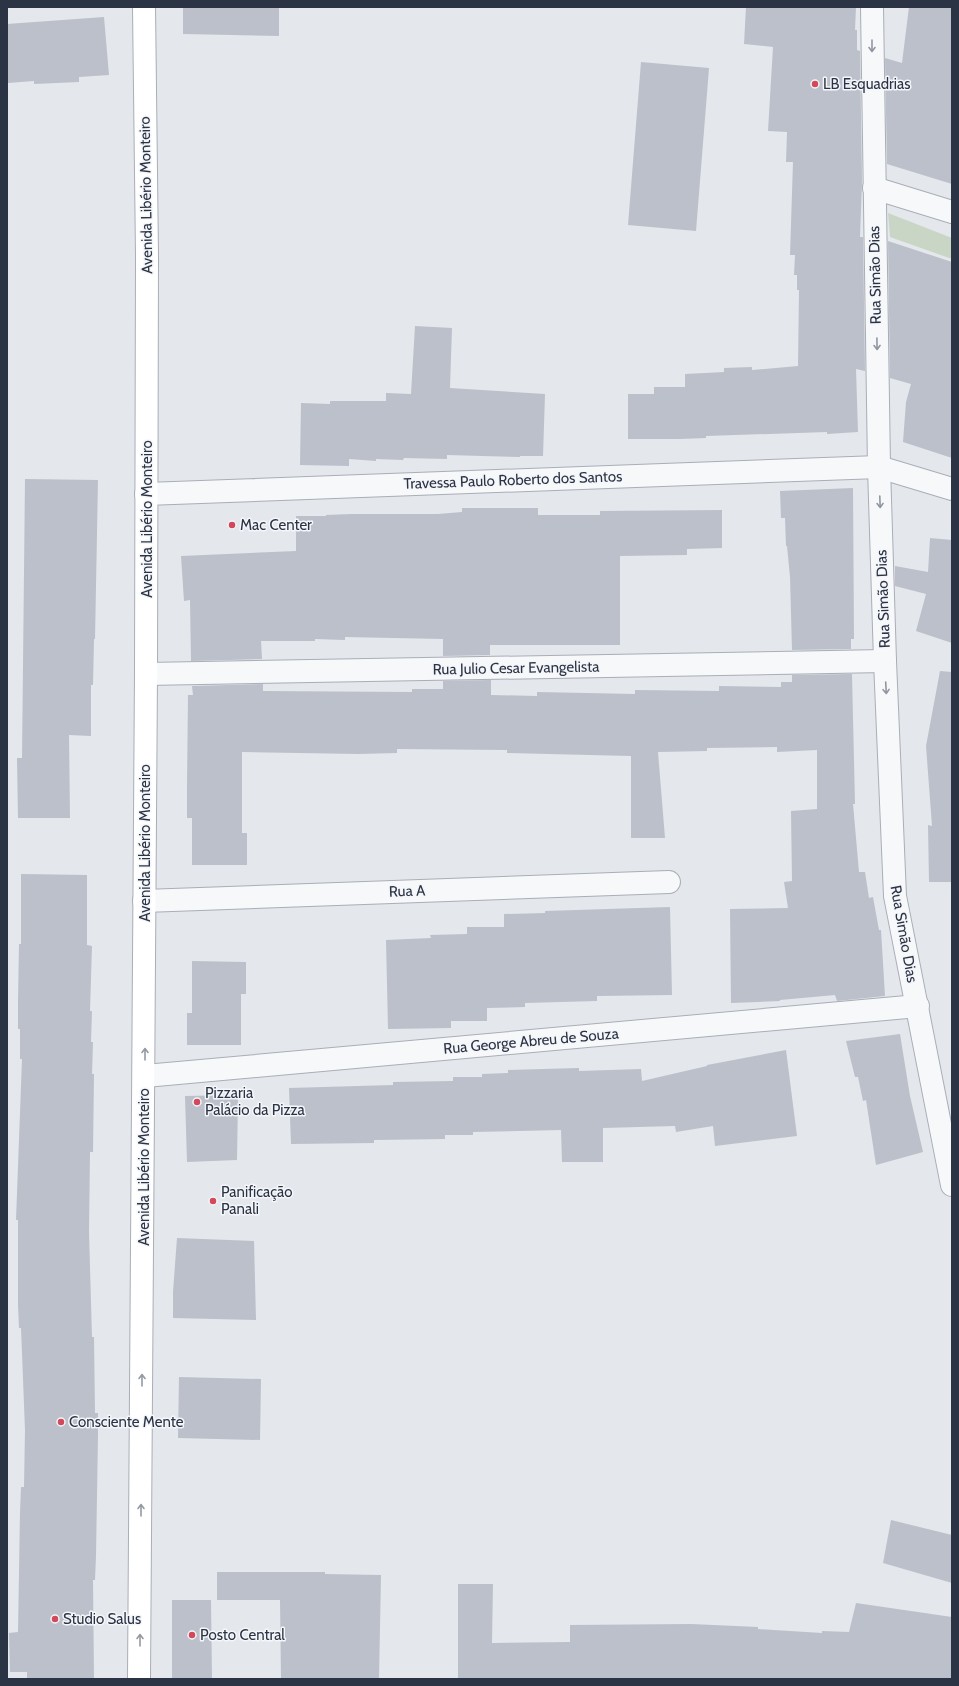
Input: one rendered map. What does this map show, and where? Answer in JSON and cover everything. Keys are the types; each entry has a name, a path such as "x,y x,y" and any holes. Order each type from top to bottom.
{"main road":[{"name":"Avenida Libério Monteiro","path":"139,1679 146,674 147,256 144,7"}],"street":[{"name":"Rua Simão Dias","path":"872,7 879,466 885,661 895,896 918,1006 952,1185"},
{"path":"874,188 952,212"},
{"name":"Travessa Paulo Roberto dos Santos","path":"146,494 879,466 952,488"},
{"name":"Rua Julio Cesar Evangelista","path":"146,674 885,661"},
{"name":"Rua A","path":"144,901 669,882"},
{"name":"Rua George Abreu de Souza","path":"144,1076 918,1006"}],"green space":[{"path":"888,213 952,238 952,259 890,237"}],"building":[{"path":"183,7 279,7 279,36 183,34"},
{"path":"746,7 856,7 855,30 857,30 857,50 860,51 862,182 860,237 863,237 865,371 856,369 858,432 706,436 706,438 680,439 628,439 628,394 654,394 654,387 685,387 685,374 724,372 724,368 752,367 752,370 798,366 799,290 797,290 797,275 794,275 795,255 790,255 793,162 786,162 787,132 768,131 773,47 744,44"},
{"path":"909,7 952,7 952,184 887,164 885,58 902,63"},
{"path":"104,17 109,75 79,77 79,82 34,84 34,81 8,83 7,24"},
{"path":"641,62 709,68 696,231 628,225"},
{"path":"888,241 952,262 952,458 903,442 906,402 911,384 890,378"},
{"path":"415,326 452,328 450,388 545,394 543,456 520,457 447,455 447,459 404,458 403,460 376,459 376,461 349,459 349,466 300,465 301,403 330,404 330,401 386,401 386,393 411,394"},
{"path":"25,479 98,480 95,639 93,685 91,685 91,736 69,735 70,818 18,818 17,758 22,758"},
{"path":"853,488 854,639 851,639 851,649 792,650 790,577 786,546 785,518 781,518 780,491"},
{"path":"462,508 538,508 538,515 600,515 600,511 722,510 722,548 687,549 687,555 620,556 620,645 490,645 490,655 443,656 443,639 345,637 345,640 315,639 315,641 261,641 262,659 191,661 190,600 184,601 181,556 296,551 296,516 352,514 438,514 462,512"},
{"path":"930,538 952,540 952,643 916,631 926,594 895,586 895,566 928,572"},
{"path":"940,671 952,672 952,882 929,882 928,825 932,826 926,746"},
{"path":"852,674 855,804 853,804 859,872 865,872 869,898 873,897 879,930 881,930 885,996 837,1001 835,995 780,1001 731,1003 730,909 788,908 784,882 792,881 791,811 817,809 817,750 777,752 777,747 707,748 707,751 658,752 665,838 631,838 631,756 507,753 507,750 397,749 397,753 358,754 242,752 242,833 247,833 247,865 192,865 192,818 187,818 187,786 188,695 193,695 192,686 263,684 263,691 412,692 412,689 443,689 443,681 491,680 491,695 537,696 537,692 635,694 635,690 719,691 719,686 781,687 781,682 792,682 792,675"},
{"path":"21,874 87,875 87,945 92,946 90,1011 92,1011 91,1042 93,1042 92,1074 94,1074 93,1152 90,1152 89,1232 92,1337 94,1337 95,1413 98,1413 96,1556 95,1580 93,1580 94,1679 27,1679 27,1672 10,1672 9,1633 18,1632 20,1512 21,1487 24,1487 25,1430 21,1328 19,1328 18,1305 18,1220 16,1220 22,1059 20,1059 20,1029 18,1029 19,944 21,944"},
{"path":"670,907 672,995 597,996 597,1001 525,1003 525,1007 487,1008 487,1021 451,1021 451,1028 388,1029 386,940 431,938 430,935 467,934 467,927 504,927 504,914 545,913 545,911"},
{"path":"192,961 246,962 246,994 241,994 241,1045 187,1045 187,1013 192,1013"},
{"path":"900,1034 910,1096 923,1152 876,1165 866,1100 863,1101 858,1077 855,1077 846,1041"},
{"path":"786,1050 797,1136 715,1146 713,1126 676,1132 675,1126 603,1128 603,1162 562,1162 561,1130 473,1132 473,1135 445,1135 445,1139 374,1140 374,1143 291,1144 289,1088 393,1085 393,1082 453,1081 453,1077 482,1077 482,1074 508,1073 508,1070 579,1068 579,1071 641,1069 642,1081 707,1065"},
{"path":"238,1095 237,1160 187,1162 185,1096"},
{"path":"177,1238 254,1241 256,1320 173,1318 173,1292"},
{"path":"179,1377 261,1379 260,1440 178,1438"},
{"path":"891,1520 952,1535 952,1583 883,1563"},
{"path":"217,1572 325,1572 325,1574 381,1575 379,1679 281,1679 280,1600 217,1600"},
{"path":"458,1584 493,1584 492,1643 570,1642 570,1625 691,1624 758,1627 758,1629 822,1633 822,1631 849,1632 856,1603 952,1617 952,1679 458,1679"},
{"name":"Posto Central","path":"172,1600 211,1600 212,1679 172,1679"}],"place":[{"name":"LB Esquadrias","path":"815,84"},
{"name":"Mac Center","path":"232,525"},
{"name":"Pizzaria Palácio da Pizza","path":"197,1102"},
{"name":"Panificação Panali","path":"213,1201"},
{"name":"Consciente Mente","path":"61,1422"},
{"name":"Studio Salus","path":"55,1619"},
{"name":"Posto Central","path":"192,1635"}]}
